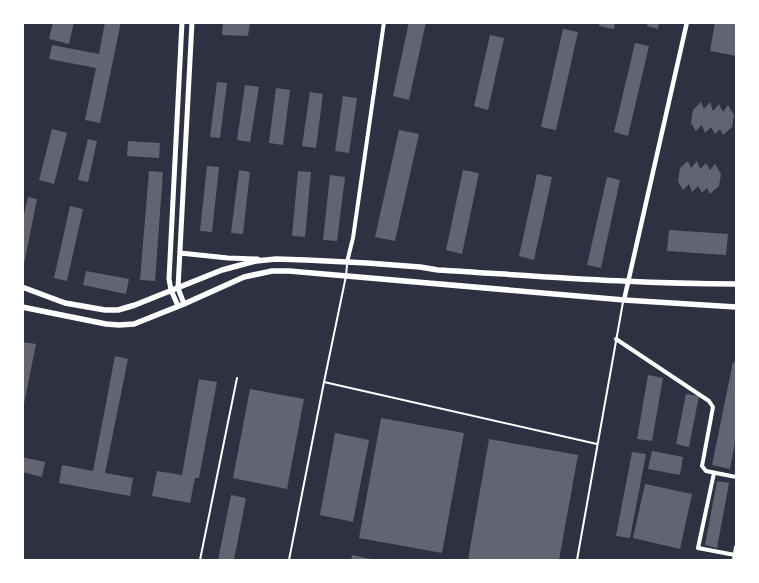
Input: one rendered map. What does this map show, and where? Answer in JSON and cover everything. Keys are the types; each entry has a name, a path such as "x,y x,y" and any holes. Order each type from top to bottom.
{"highway":[{"path":"22,287 65,303 105,310 118,310 135,306 222,270 256,261 276,260 367,263 438,270 628,281 736,284"},
{"path":"22,308 106,324 134,324 244,278 272,271 624,300 736,307"}],"main road":[{"path":"178,306 171,290 169,279 182,22"},
{"path":"184,304 178,288 192,22"},
{"path":"180,253 276,260"}],"street":[{"path":"347,263 353,238 384,22"},
{"path":"624,300 687,22"},
{"path":"616,339 710,401 714,407 702,466 706,471 736,477"},
{"path":"714,473 698,548 735,554"},
{"path":"734,560 736,547"}],"lane":[{"path":"289,560 346,276 347,263"},
{"path":"576,560 624,300"},
{"path":"200,560 237,378"},
{"path":"324,382 597,444"}],"building":[{"path":"53,22 74,22 69,44 49,39"},
{"path":"105,22 121,22 100,123 85,120 96,68 49,59 52,45 99,54"},
{"path":"223,22 250,22 248,36 222,35"},
{"path":"409,22 426,22 409,100 393,96"},
{"path":"600,22 615,22 614,29 599,26"},
{"path":"648,22 659,22 658,29 647,26"},
{"path":"715,22 736,22 736,56 710,51"},
{"path":"563,29 578,32 556,130 541,127"},
{"path":"490,35 504,38 488,110 474,106"},
{"path":"635,43 649,46 628,136 614,132"},
{"path":"217,82 227,83 220,138 210,137"},
{"path":"245,85 259,87 250,142 237,140"},
{"path":"276,88 290,90 283,145 269,143"},
{"path":"310,92 323,94 316,148 302,146"},
{"path":"343,96 357,98 349,153 335,151"},
{"path":"701,102 704,109 710,102 713,111 719,104 723,112 728,105 734,115 732,127 723,135 720,129 715,134 711,127 705,133 702,125 696,131 691,123 693,110"},
{"path":"52,129 67,133 54,184 39,180"},
{"path":"399,130 419,134 395,241 375,237"},
{"path":"88,139 97,141 88,182 78,180"},
{"path":"128,141 160,143 159,158 127,156"},
{"path":"688,161 691,168 697,161 700,169 706,163 710,170 715,164 721,174 719,186 710,194 707,188 702,193 698,186 692,192 689,184 683,190 678,182 680,168"},
{"path":"207,166 219,167 212,232 200,231"},
{"path":"239,170 250,172 243,234 231,233"},
{"path":"463,170 479,173 462,254 446,250"},
{"path":"149,171 163,172 155,281 140,280"},
{"path":"298,171 311,172 305,237 292,236"},
{"path":"537,174 552,177 534,260 519,256"},
{"path":"330,175 345,177 337,241 323,240"},
{"path":"607,177 620,180 601,268 587,265"},
{"path":"28,197 37,199 22,269 22,223"},
{"path":"70,206 83,209 67,281 54,278"},
{"path":"669,230 728,234 726,255 667,251"},
{"path":"86,271 129,279 126,294 83,285"},
{"path":"22,342 36,344 23,409 22,409"},
{"path":"115,356 128,359 105,473 133,478 130,496 59,483 62,465 93,471"},
{"path":"733,362 736,363 736,437 730,469 712,465"},
{"path":"648,375 663,378 652,441 637,439"},
{"path":"199,379 217,382 199,478 195,478 190,503 152,496 157,471 182,475"},
{"path":"250,389 304,399 287,489 233,478"},
{"path":"686,394 699,396 689,447 676,444"},
{"path":"381,418 464,433 442,553 359,538"},
{"path":"335,433 369,440 353,522 320,515"},
{"path":"489,439 578,455 559,560 468,560"},
{"path":"652,451 683,457 680,475 648,469"},
{"path":"632,452 646,454 630,538 616,536"},
{"path":"22,457 45,462 42,477 22,472"},
{"path":"717,481 729,483 717,548 705,545"},
{"path":"645,484 692,494 680,549 633,538"},
{"path":"231,495 246,498 234,560 218,560"},
{"path":"352,555 376,560 351,560"}]}
